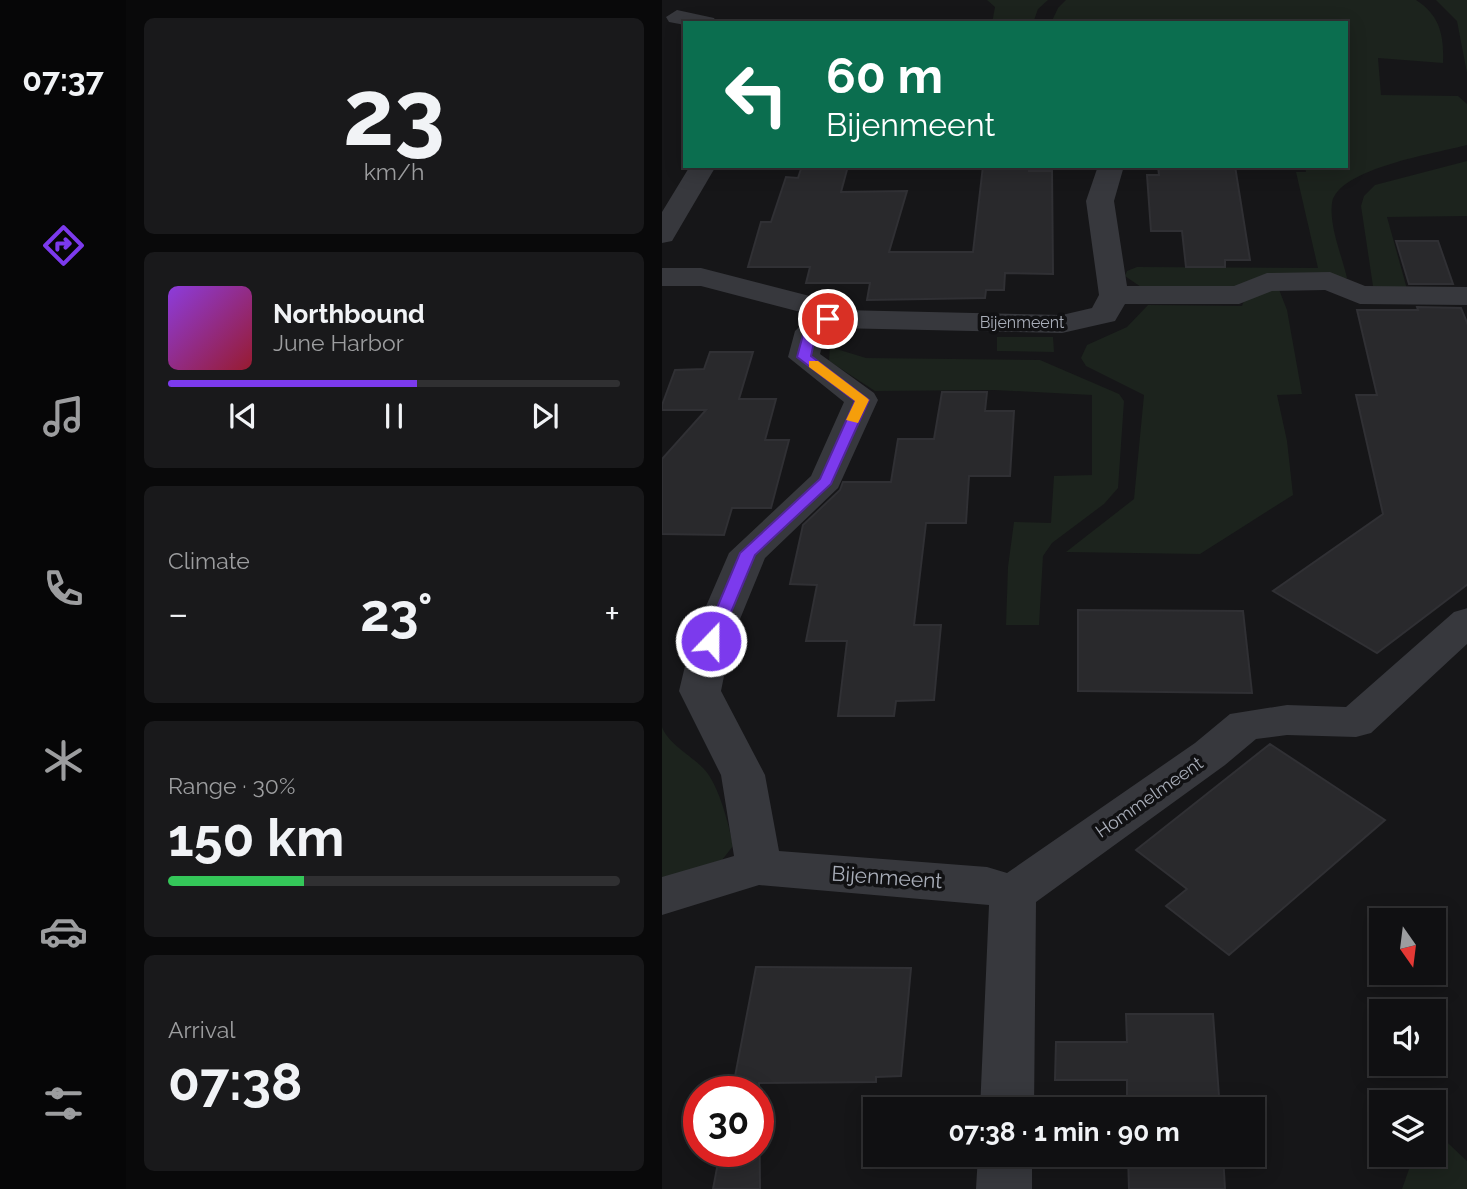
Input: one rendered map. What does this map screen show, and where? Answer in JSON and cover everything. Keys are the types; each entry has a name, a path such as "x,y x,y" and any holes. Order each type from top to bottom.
{"street":[{"path":"677,17 696,21"},
{"path":"662,235 702,168"},
{"path":"1110,168 1100,201 1114,295 1239,295 1268,282 1330,281 1360,295 1468,296"},
{"path":"662,277 701,277 826,309 828,319 810,331 804,357 862,400 826,481 748,553 711,641 700,691 743,775 759,867"},
{"name":"Bijenmeent","path":"828,319 1062,324 1104,315 1114,295"},
{"name":"Hommelmeent","path":"1013,894 1210,754 1245,725 1287,720 1356,722 1468,621"},
{"name":"Bijenmeent","path":"662,895 759,867 988,885 1013,894"},
{"path":"1007,1097 1013,894"},
{"path":"1004,1189 1005,1167"}],"shaded area":[{"path":"987,0 1048,0 1038,9 1034,21 992,21 995,7"},
{"path":"1066,0 1416,0 1436,20 1443,44 1443,63 1378,58 1381,95 1458,96 1467,104 1467,145 1370,171 1338,191 1332,203 1332,221 1347,278 1258,277 1228,290 1141,287 1125,276 1127,271 1137,267 1318,268 1296,172 1306,172 1305,168 1348,168 1348,21 1052,21 1058,8"},
{"path":"1436,0 1467,0 1467,73 1457,21"},
{"path":"1467,161 1467,216 1387,217 1407,289 1373,286 1361,206 1364,196 1375,185"},
{"path":"1278,287 1287,310 1302,394 1277,395 1287,441 1293,495 1200,554 1066,552 1134,499 1144,395 1086,366 1081,358 1087,345 1127,327 1148,305 1242,306 1244,301"},
{"path":"997,337 1053,337 1054,352 997,351"},
{"path":"830,347 866,358 1040,360 1119,394 1124,401 1118,488 1104,504 1052,543 1043,556 1039,625 1006,625 1008,567 1014,522 1051,523 1054,476 1092,475 1092,395 994,390 875,391 829,361"},
{"path":"662,727 670,739 709,776 723,806 733,846 722,860 662,879"},
{"path":"1446,1141 1467,1161 1467,1189 1402,1189 1410,1167 1446,1167"}],"building":[{"path":"801,168 847,168 841,192 907,191 889,252 973,252 983,168 1052,171 1053,274 1005,273 1004,290 986,290 985,298 867,300 870,283 806,283 810,267 748,267 761,222 771,222 786,177 798,178"},
{"path":"1158,168 1235,168 1250,260 1225,260 1225,267 1186,267 1182,231 1151,231 1147,175 1159,175"},
{"path":"1396,241 1438,241 1453,284 1409,284"},
{"path":"1417,307 1461,308 1468,325 1468,584 1377,653 1273,591 1383,514 1356,395 1377,395 1357,310 1418,310"},
{"path":"710,352 753,352 739,399 776,399 765,440 789,440 771,508 732,508 724,535 662,534 662,459 706,410 662,410 662,405 675,370 704,369"},
{"path":"942,392 987,392 985,411 1014,411 1010,476 969,476 966,523 926,523 914,625 941,625 934,700 896,701 894,716 838,716 847,641 806,641 817,585 790,584 803,525 840,490 843,482 891,482 898,439 934,439"},
{"path":"1078,610 1243,611 1252,693 1078,691"},
{"path":"1270,744 1385,820 1229,955 1166,906 1187,889 1136,850"},
{"path":"756,967 911,968 901,1076 876,1077 876,1082 774,1083 774,1076 735,1076"},
{"path":"1126,1014 1213,1014 1219,1097 1127,1097 1127,1080 1055,1080 1056,1042 1127,1042"},
{"path":"717,1167 760,1167 760,1189 713,1189"},
{"path":"1128,1167 1224,1167 1225,1189 1129,1189"}],"slow traffic":[{"path":"813,364 862,400 853,420"}],"route":[{"path":"711,641 748,553 826,481 862,400 804,357 810,331 828,319"}]}
